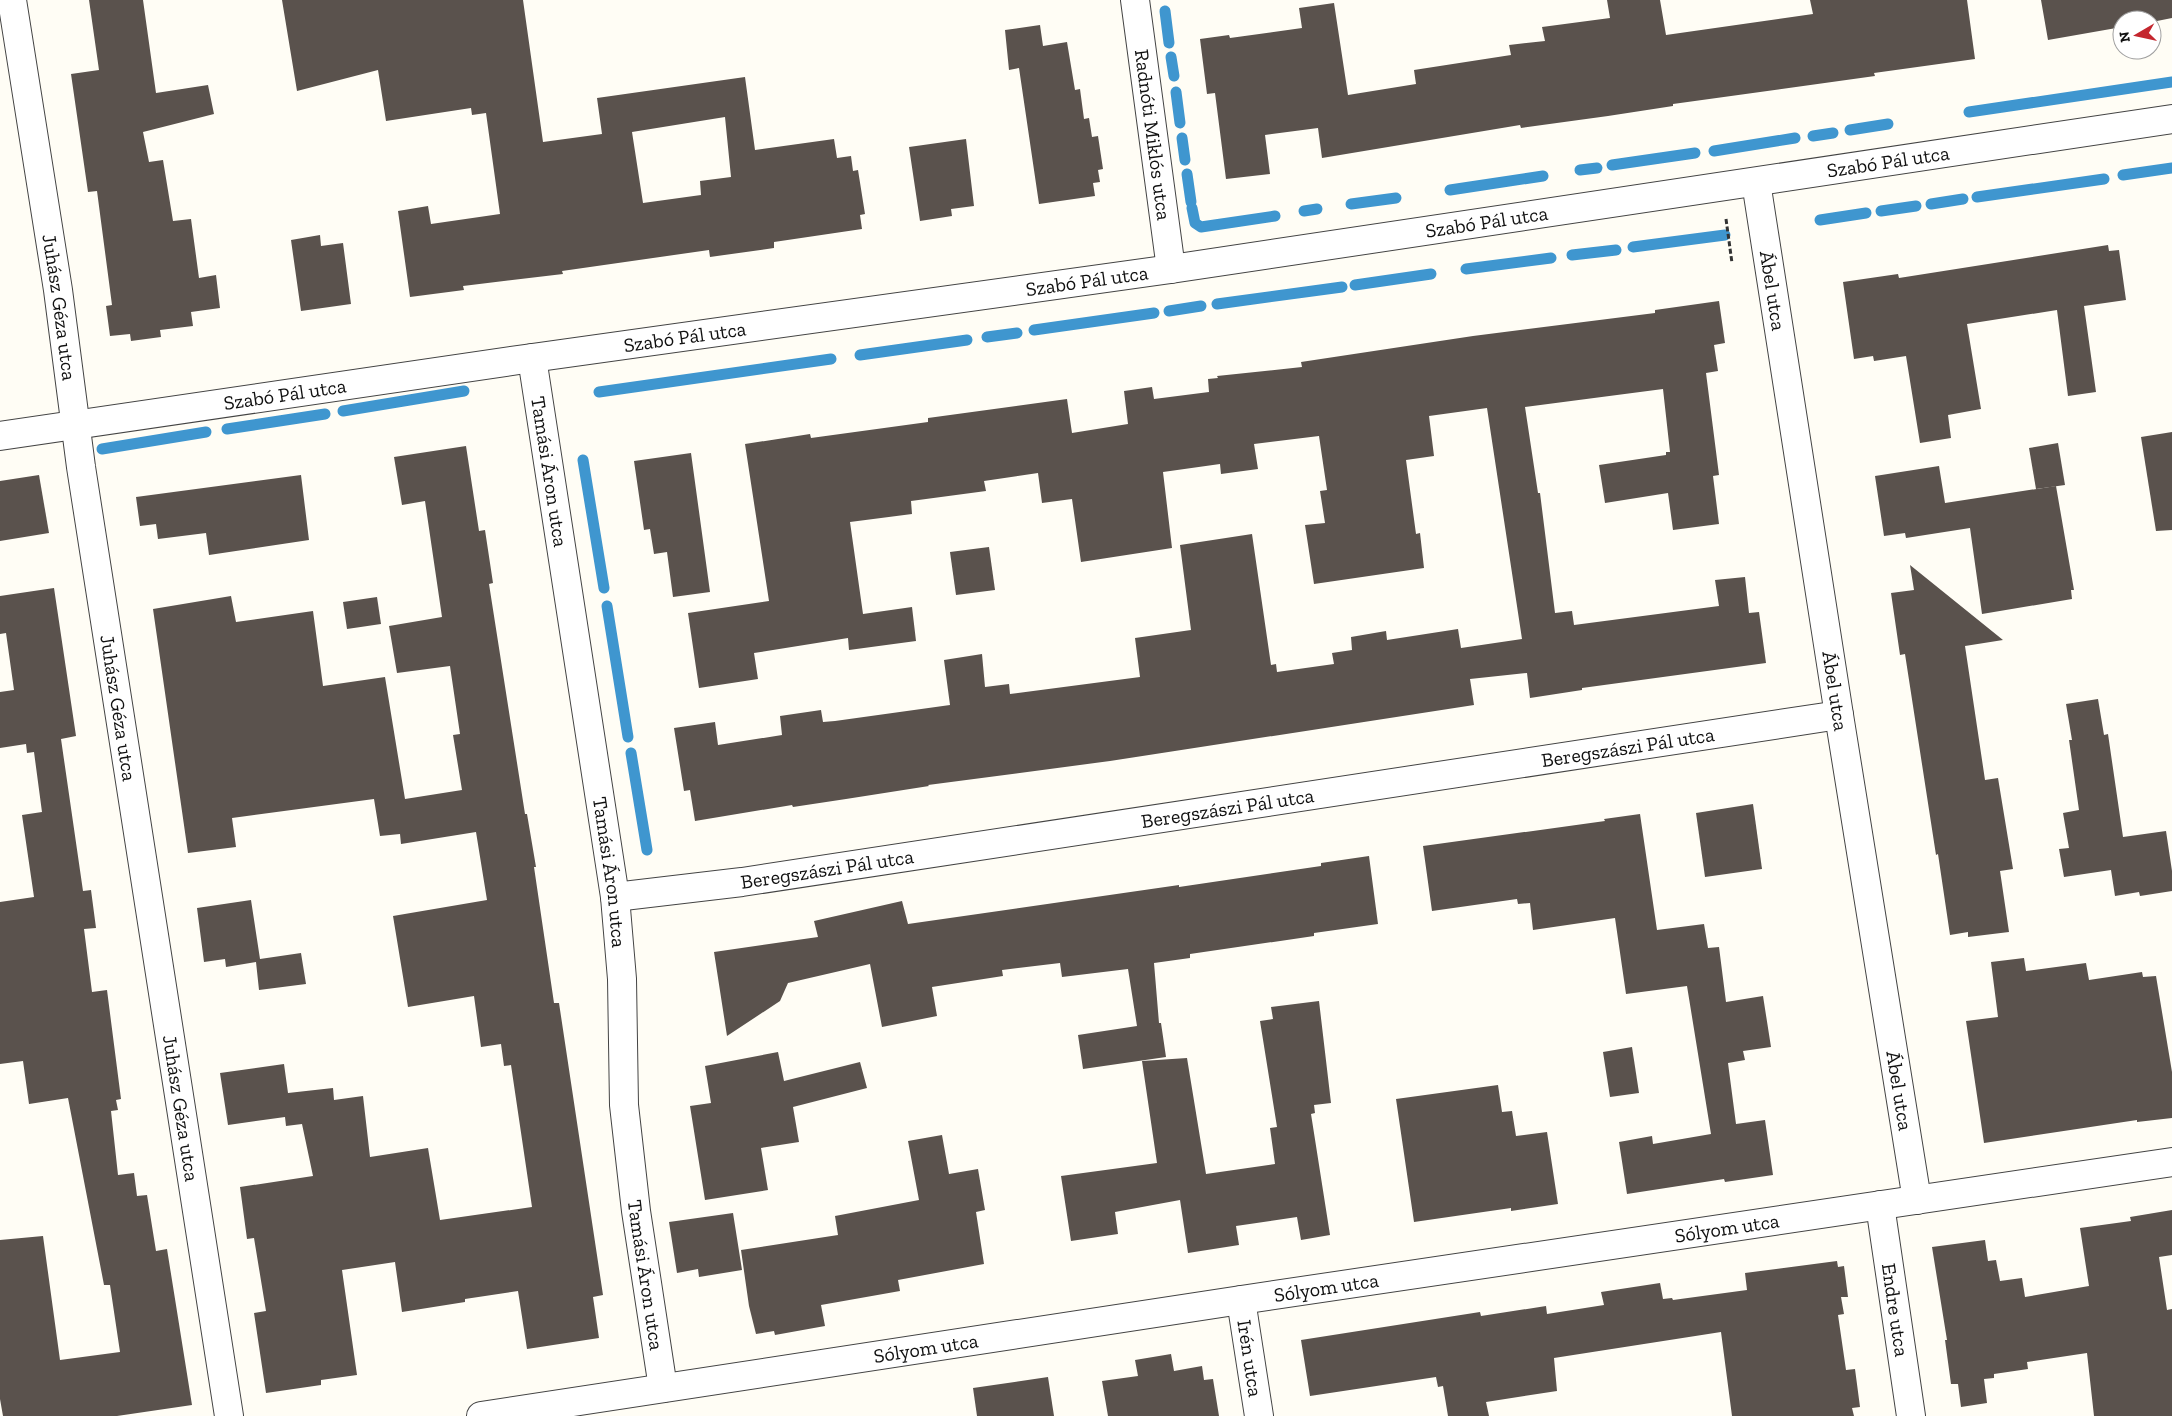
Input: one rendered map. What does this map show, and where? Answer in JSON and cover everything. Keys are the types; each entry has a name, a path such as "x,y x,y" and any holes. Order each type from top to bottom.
{"street":[{"name":"Juhász Géza utca","path":"12,0 58,290 76,425 229,1416"},
{"name":"Radnóti Miklós utca","path":"1135,0 1172,269"},
{"name":"Szabó Pál utca","path":"0,436 532,358 1172,269 2172,119"},
{"name":"Ábel utca","path":"1756,182 1917,1200"},
{"name":"Tamási Áron utca","path":"532,358 614,897 622,979 624,1105 636,1211 663,1388"},
{"name":"Beregszászi Pál utca","path":"614,897 742,882 1839,715"},
{"name":"Sólyom utca","path":"480,1416 604,1407 663,1388 2172,1162"},
{"name":"Endre utca","path":"1880,1205 1911,1416"},
{"name":"Irén utca","path":"1241,1300 1259,1416"}],"path":[{"path":"1722,187 1732,263"}],"building":[{"path":"89,0 143,0 156,93 208,85 214,114 143,132 149,162 163,160 173,221 191,219 199,278 216,275 220,308 191,312 193,326 160,330 161,337 131,341 130,334 110,336 106,306 112,305 97,191 88,192 71,74 99,70"},
{"path":"282,0 523,0 543,142 602,134 597,98 745,77 755,150 834,139 837,158 851,156 853,171 858,170 865,214 860,215 862,229 774,242 774,248 710,257 709,250 562,271 563,274 463,286 464,290 410,297 398,211 428,206 431,224 500,214 486,113 472,115 471,108 386,121 378,70 297,91","holes":["725,117 731,177 700,181 701,195 643,203 632,132"]},
{"path":"1607,0 1660,0 1666,35 1813,14 1810,0 1967,0 1975,59 1874,73 1875,76 1673,104 1673,106 1608,116 1521,128 1520,125 1322,158 1318,128 1265,135 1270,174 1226,179 1215,93 1207,94 1200,39 1229,35 1230,38 1302,28 1299,8 1334,3 1348,95 1416,84 1414,70 1511,55 1509,45 1545,41 1542,27 1610,18"},
{"path":"2041,0 2172,0 2172,18 2162,20 2162,10 2112,10 2112,29 2048,40"},
{"path":"1040,25 1043,46 1067,42 1075,90 1080,89 1084,119 1089,118 1092,137 1098,136 1103,169 1098,170 1100,182 1093,183 1095,196 1039,204 1019,68 1009,70 1005,30"},
{"path":"966,139 974,206 951,209 952,216 920,221 909,147"},
{"path":"320,235 321,246 343,243 351,304 301,311 291,240"},
{"path":"2108,245 2109,251 2119,250 2126,300 2084,306 2096,392 2068,396 2057,310 1967,324 1981,409 1948,415 1951,438 1920,443 1906,356 1874,361 1873,356 1854,359 1843,282 1898,274 1899,278"},
{"path":"1719,301 1725,343 1714,345 1718,371 1706,373 1719,475 1713,476 1719,524 1673,530 1668,493 1605,503 1599,465 1666,455 1666,452 1670,452 1663,389 1525,407 1538,493 1540,493 1555,613 1572,611 1574,625 1719,606 1715,580 1745,577 1749,613 1759,612 1766,663 1582,688 1582,690 1530,698 1527,673 1470,679 1474,705 1110,761 928,785 695,821 690,790 684,791 674,728 715,722 718,745 782,735 780,716 821,710 823,722 950,705 944,660 982,654 985,687 1009,684 1010,694 1140,677 1135,638 1191,630 1180,545 1252,534 1271,665 1276,664 1277,672 1334,664 1332,653 1352,650 1351,637 1386,631 1387,640 1458,629 1461,648 1522,639 1487,408 1429,416 1434,456 1406,460 1416,534 1420,533 1424,568 1314,584 1305,525 1325,523 1320,491 1327,490 1319,436 1254,444 1258,469 1221,474 1220,464 1163,472 1172,548 1081,562 1072,499 1042,503 1038,473 984,481 986,491 911,501 912,514 850,522 863,614 912,607 916,641 849,650 848,638 754,653 758,679 699,688 688,613 769,601 745,444 810,434 811,438 928,422 928,418 1067,399 1072,433 1128,424 1124,391 1152,387 1154,399 1209,392 1208,379 1218,378 1217,376 1302,367 1301,362 1473,336 1655,313 1655,310"},
{"path":"2172,432 2172,530 2156,531 2141,437"},
{"path":"2058,443 2065,485 2036,489 2029,448"},
{"path":"466,446 479,531 485,530 493,583 489,584 525,814 527,814 536,867 534,867 554,1003 559,1003 603,1295 593,1297 599,1338 527,1349 518,1291 465,1299 465,1302 402,1312 395,1262 342,1270 357,1375 321,1380 321,1385 266,1393 254,1313 266,1311 254,1238 247,1239 240,1187 313,1176 302,1124 286,1126 285,1117 228,1125 220,1073 284,1064 288,1093 333,1088 334,1100 363,1096 370,1157 428,1148 440,1220 532,1207 511,1065 504,1066 501,1044 481,1047 474,996 408,1007 393,916 487,900 476,832 401,844 400,834 380,836 374,799 232,818 236,847 188,853 153,609 231,596 236,622 313,611 323,686 385,677 405,799 462,790 453,735 460,734 450,666 397,673 389,626 442,617 425,501 402,505 394,457"},
{"path":"691,453 710,592 673,597 667,552 654,554 650,529 644,530 634,461"},
{"path":"1939,466 1945,503 2056,486 2074,590 2071,590 2072,599 1982,614 1970,528 1906,538 1905,533 1884,536 1875,476"},
{"path":"39,475 49,533 0,541 0,481"},
{"path":"301,475 309,540 209,555 206,533 158,539 156,524 140,526 136,497"},
{"path":"989,547 995,590 956,595 950,552"},
{"path":"1910,565 2003,640 1965,646 1985,780 1998,778 2013,869 2000,871 2009,932 1968,937 1968,932 1950,935 1905,654 1900,655 1891,593 1914,590"},
{"path":"54,588 76,736 61,739 83,891 91,890 96,928 84,929 92,992 107,990 121,1099 116,1100 118,1110 111,1111 118,1175 134,1173 137,1196 147,1195 156,1251 167,1249 192,1405 117,1416 3,1416 0,1399 0,1240 43,1236 60,1360 120,1352 110,1285 104,1285 68,1098 29,1104 23,1061 0,1064 0,902 34,897 22,815 42,812 34,752 27,753 26,744 0,748 0,692 14,690 6,633 0,634 0,596"},
{"path":"377,597 381,624 347,629 343,602"},
{"path":"2098,699 2104,735 2108,734 2123,837 2166,831 2172,871 2172,891 2140,896 2139,892 2115,896 2111,870 2064,877 2059,849 2069,848 2063,813 2079,810 2069,740 2072,740 2066,704"},
{"path":"1753,804 1762,869 1705,877 1696,813"},
{"path":"1640,814 1657,930 1704,924 1708,948 1719,947 1726,1002 1763,996 1771,1047 1743,1051 1745,1060 1728,1063 1736,1124 1765,1120 1773,1175 1725,1182 1724,1179 1627,1194 1619,1142 1652,1136 1653,1144 1711,1134 1687,986 1626,994 1615,918 1533,930 1530,903 1518,904 1517,899 1432,911 1423,846 1605,821 1604,819"},
{"path":"1369,856 1378,924 1314,933 1314,936 1190,954 1190,958 1154,963 1159,1023 1161,1023 1166,1057 1083,1069 1078,1035 1137,1026 1128,969 1062,977 1060,963 1002,970 1003,976 932,987 937,1016 882,1027 870,964 788,983 780,1001 727,1036 714,952 818,937 814,921 902,901 908,924 1179,885 1179,887 1321,866 1321,863"},
{"path":"251,900 260,959 301,953 306,984 259,990 256,962 226,967 225,959 204,962 197,908"},
{"path":"2024,958 2026,971 2086,963 2089,980 2142,972 2143,977 2156,976 2172,1072 2172,1118 2137,1122 2137,1120 1984,1143 1966,1021 1998,1017 1991,962"},
{"path":"1319,1001 1331,1103 1314,1105 1315,1113 1311,1114 1330,1235 1301,1240 1297,1217 1236,1226 1239,1245 1188,1253 1180,1200 1115,1212 1118,1234 1071,1241 1061,1176 1157,1163 1142,1061 1187,1058 1206,1174 1275,1164 1270,1128 1277,1127 1260,1021 1273,1019 1271,1007"},
{"path":"1632,1047 1639,1093 1610,1097 1603,1052"},
{"path":"778,1052 784,1081 860,1062 867,1088 793,1107 799,1142 761,1148 768,1190 705,1200 690,1106 711,1103 705,1066"},
{"path":"1498,1085 1502,1112 1512,1111 1516,1136 1547,1132 1558,1204 1511,1211 1511,1208 1414,1222 1396,1099"},
{"path":"942,1135 949,1174 978,1169 985,1210 976,1212 984,1264 898,1280 900,1291 821,1305 825,1326 775,1335 774,1331 756,1334 749,1306 741,1250 838,1235 835,1216 919,1200 908,1141"},
{"path":"2172,1210 2172,1255 2159,1257 2167,1310 2172,1309 2172,1416 2094,1416 2087,1353 2027,1362 2028,1369 1994,1374 1994,1378 1984,1379 1987,1403 1961,1407 1958,1384 1951,1384 1945,1340 1947,1340 1932,1247 1985,1240 1988,1261 1996,1260 2000,1281 2022,1278 2025,1297 2089,1286 2080,1228 2131,1221 2130,1217"},
{"path":"733,1213 742,1270 699,1277 698,1269 677,1273 669,1222"},
{"path":"1837,1261 1838,1267 1844,1266 1848,1297 1841,1297 1844,1314 1838,1315 1846,1370 1855,1369 1860,1407 1852,1408 1854,1416 1732,1416 1721,1332 1554,1358 1557,1391 1486,1402 1489,1416 1448,1416 1443,1386 1438,1387 1436,1377 1310,1396 1301,1340 1480,1312 1481,1316 1546,1306 1547,1314 1604,1305 1601,1292 1660,1283 1663,1299 1672,1298 1673,1300 1747,1290 1745,1273"},
{"path":"1171,1354 1174,1371 1202,1366 1204,1380 1213,1379 1219,1416 1108,1416 1102,1381 1138,1376 1135,1360"},
{"path":"1048,1377 1054,1416 977,1416 973,1388"}],"waterway":[{"path":"1165,11 1169,43"},
{"path":"1171,57 1174,76"},
{"path":"1969,112 2172,82"},
{"path":"1176,92 1180,123"},
{"path":"1850,130 1888,124"},
{"path":"1813,136 1833,133"},
{"path":"1182,138 1185,160"},
{"path":"1714,151 1795,138"},
{"path":"1612,165 1695,153"},
{"path":"1580,170 1597,168"},
{"path":"2123,175 2172,168"},
{"path":"1187,174 1191,202"},
{"path":"1450,190 1543,176"},
{"path":"1977,197 2104,179"},
{"path":"1351,204 1396,198"},
{"path":"1931,204 1963,199"},
{"path":"1881,211 1916,206"},
{"path":"1192,208 1195,223 1201,227 1275,216"},
{"path":"1304,211 1317,209"},
{"path":"1820,220 1866,213"},
{"path":"1633,247 1725,235"},
{"path":"1572,255 1616,250"},
{"path":"1466,269 1551,258"},
{"path":"1355,285 1431,274"},
{"path":"1217,304 1342,287"},
{"path":"1169,311 1201,306"},
{"path":"1034,330 1154,313"},
{"path":"987,337 1017,333"},
{"path":"860,355 967,340"},
{"path":"599,392 831,359"},
{"path":"343,411 464,391"},
{"path":"227,429 325,414"},
{"path":"102,449 206,432"},
{"path":"583,460 604,588"},
{"path":"607,606 628,737"},
{"path":"631,753 647,850"}]}
